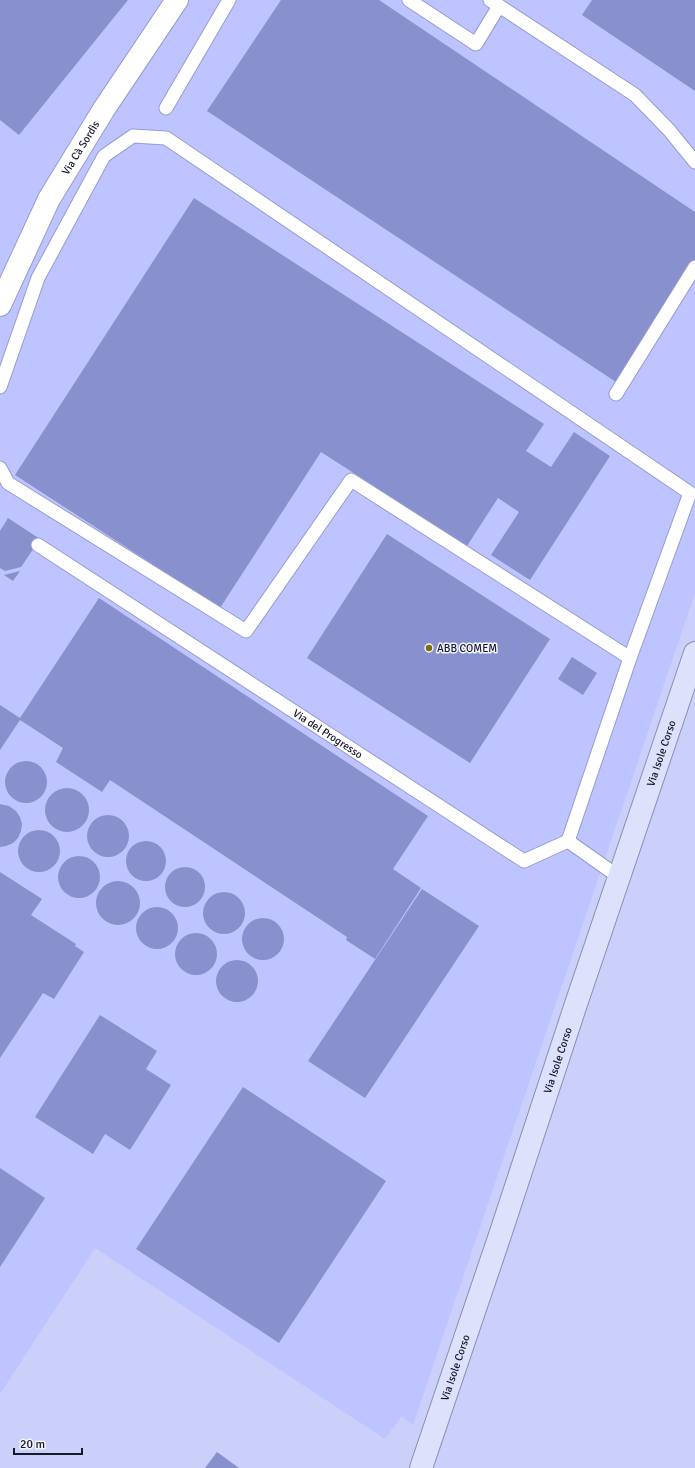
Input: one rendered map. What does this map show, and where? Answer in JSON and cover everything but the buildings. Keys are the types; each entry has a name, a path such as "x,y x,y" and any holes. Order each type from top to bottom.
{"main road":[{"name":"Via Isole Corso","path":"420,1468 500,1235 576,1004 695,653"}],"street":[{"name":"Via Cà Sordìs","path":"0,305 49,199 104,110 177,0"}],"lane":[{"path":"166,108 229,0"},
{"path":"409,0 476,44 494,3 635,95 669,130 695,162"},
{"path":"0,387 38,278 104,156 133,136 166,138 690,493 630,658 568,841 619,878"},
{"path":"616,394 695,267"},
{"path":"0,468 8,482 246,631 351,480 630,658"},
{"name":"Via del Progresso","path":"38,545 524,861 568,841"}],"shaded area":[{"path":"0,0 695,0 695,593 413,1425 402,1416 385,1439 95,1248 0,1394"}],"place":[{"name":"ABB COMEM","path":"429,648"}]}
